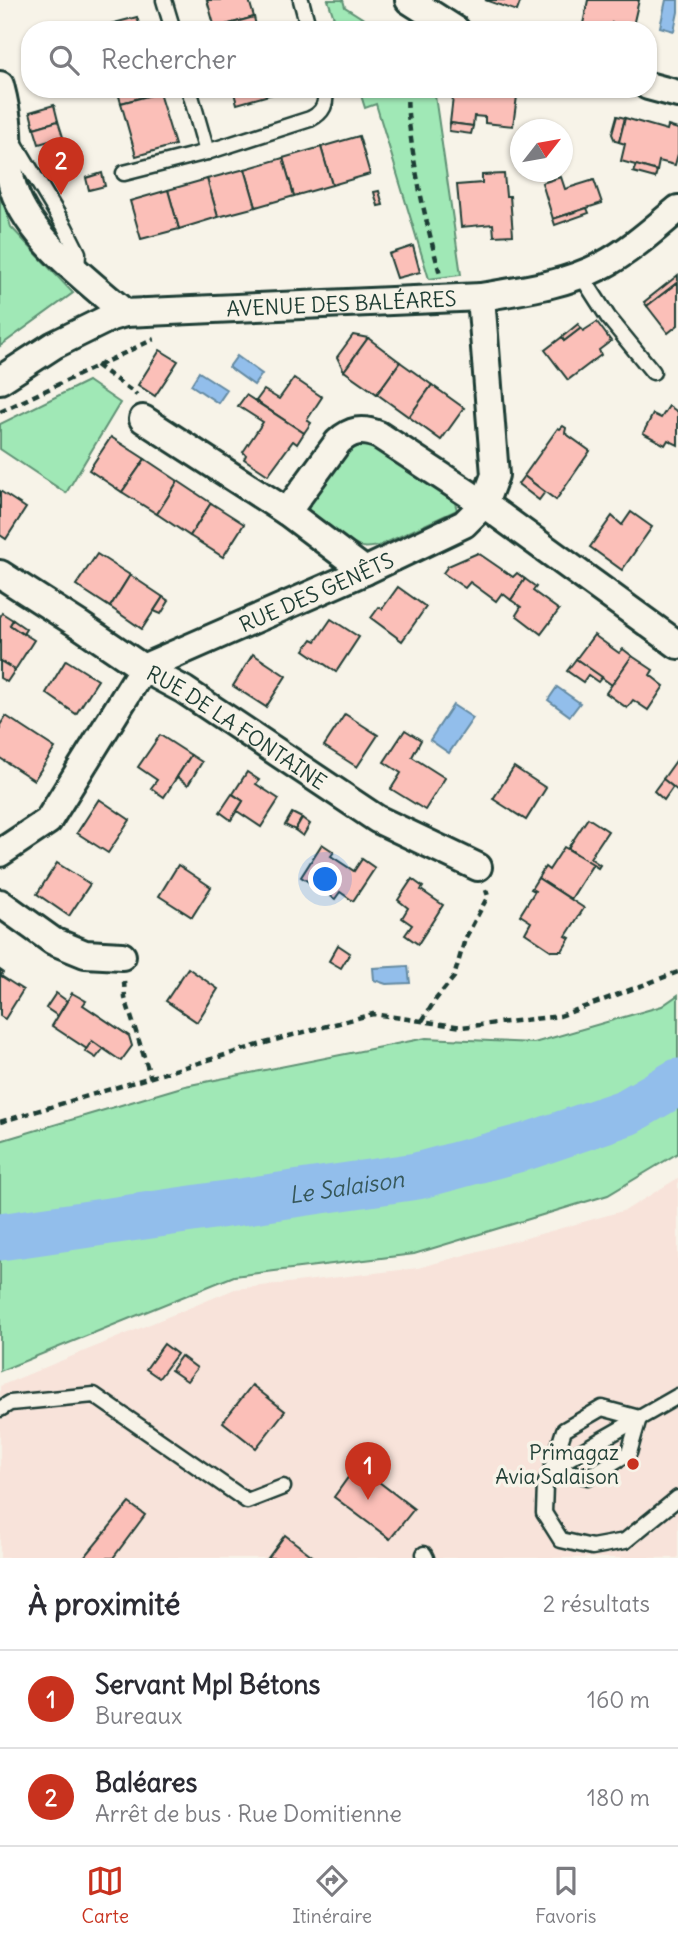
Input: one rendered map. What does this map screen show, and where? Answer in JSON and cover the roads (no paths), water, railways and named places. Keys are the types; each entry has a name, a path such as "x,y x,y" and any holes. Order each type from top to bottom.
{"street":[{"path":"409,0 442,21"},
{"path":"0,85 8,131 8,159 18,202 43,238 125,313"},
{"path":"657,88 678,94"},
{"name":"AVENUE DES BALÉARES","path":"0,380 54,345 111,317 125,313 481,297 532,289 581,275 605,264 678,209"},
{"path":"77,271 99,325"},
{"path":"481,297 495,475 484,504"},
{"path":"142,419 287,512 365,571"},
{"path":"287,512 338,442 347,434 369,430 484,504 678,645"},
{"name":"RUE DES GENÊTS","path":"143,668 365,571 464,524 484,504"},
{"name":"RUE DE LA FONTAINE","path":"0,574 143,668 184,690 377,819 478,867"},
{"path":"0,853 48,821 143,668"},
{"path":"0,903 53,941 85,954 122,956"}],"lane":[{"path":"164,0 170,21"},
{"path":"301,0 307,21"},
{"path":"192,98 207,152"},
{"path":"124,173 207,152 318,116 324,108 326,98"},
{"path":"581,275 608,317 653,372"},
{"path":"0,1409 10,1403 94,1395 247,1501 282,1488"},
{"path":"552,1468 678,1396"},
{"path":"639,1418 602,1408 564,1430 545,1485 544,1513 561,1540 592,1547 625,1541 678,1498"},
{"path":"552,1468 588,1477 629,1452 639,1418"}],"water":[{"path":"666,0 678,0 674,31 660,27"},
{"path":"237,356 262,374 254,385 229,367"},
{"path":"199,372 227,390 218,403 191,385"},
{"path":"557,687 580,703 570,716 548,700"},
{"path":"453,705 473,718 449,753 430,740"},
{"path":"408,966 410,983 386,984 374,980 373,968"}],"waterway":[{"name":"Le Salaison","path":"0,1237 417,1176 528,1146 627,1112 678,1082"}],"place":[{"name":"Baléares","path":"61,195"},
{"name":"Primagaz Avia Salaison","path":"633,1464"},
{"name":"Servant Mpl Bétons","path":"368,1500"}]}
